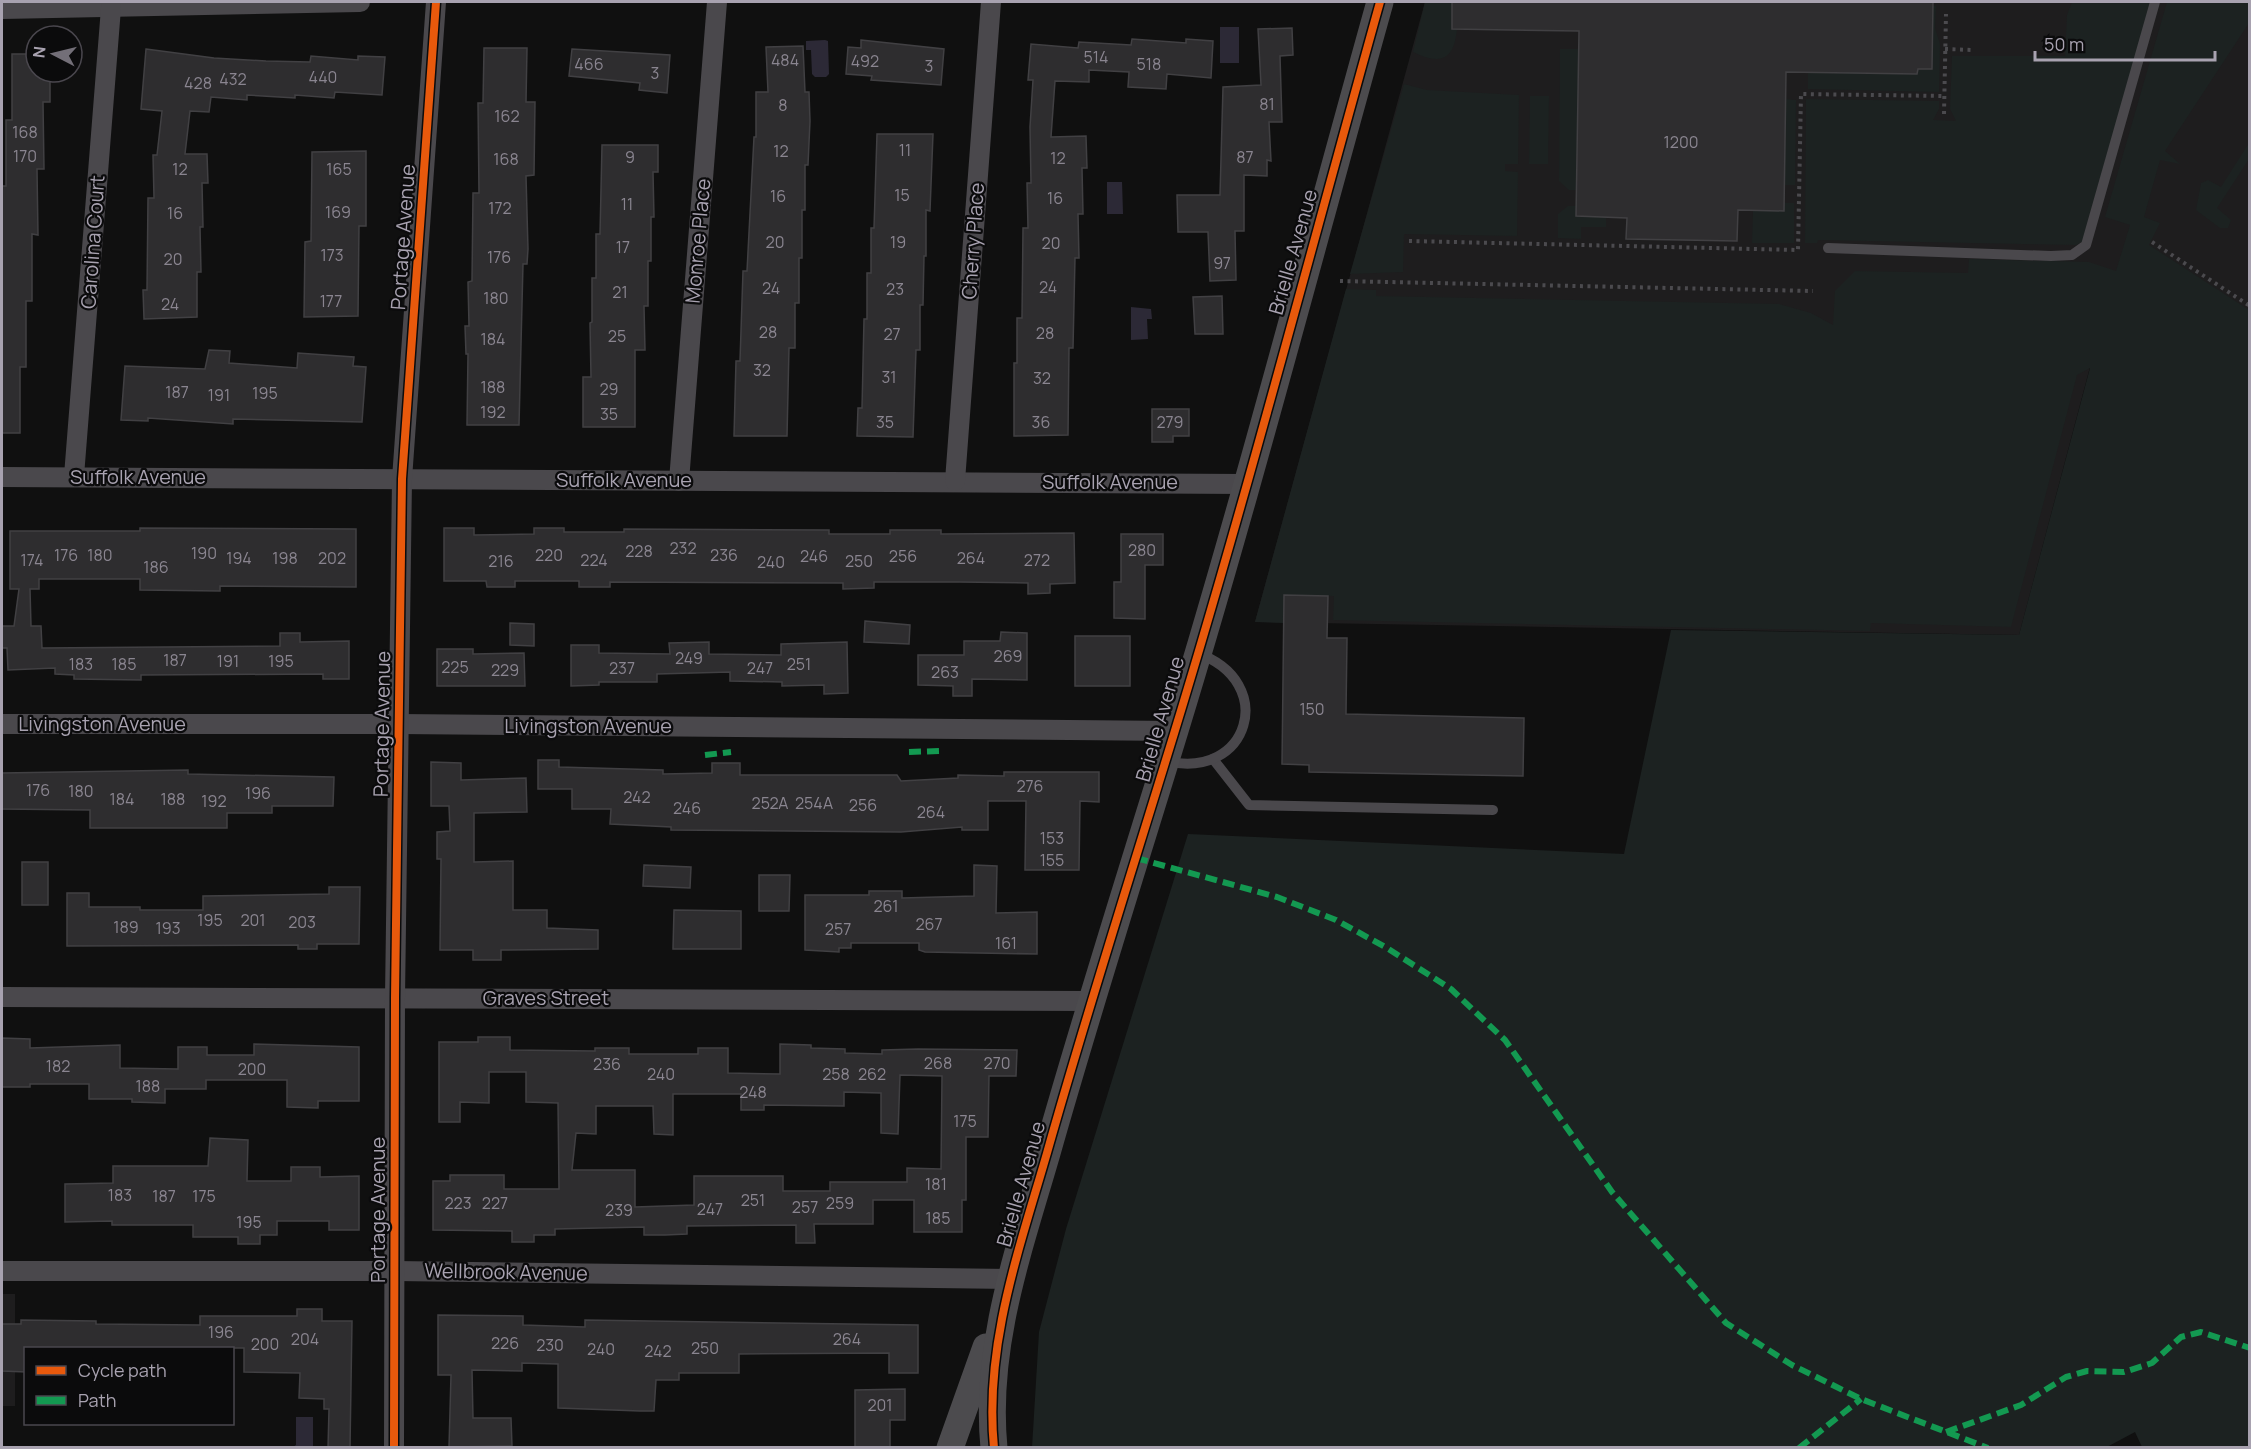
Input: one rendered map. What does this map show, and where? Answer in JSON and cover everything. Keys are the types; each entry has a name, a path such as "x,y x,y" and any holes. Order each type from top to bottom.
{"street":[{"path":"2,9 360,2"},
{"name":"Portage Avenue","path":"394,1448 395,998 402,479 436,2"},
{"name":"Monroe Place","path":"679,481 717,2"},
{"name":"Cherry Place","path":"955,481 991,2"},
{"name":"Brielle Avenue","path":"994,1448 992,1377 996,1345 1011,1279 1090,1001 1175,730 1380,2"},
{"name":"Carolina Court","path":"74,476 111,8"},
{"name":"Suffolk Avenue","path":"2,477 1246,483"},
{"name":"Livingston Avenue","path":"2,724 399,724 1175,730"},
{"name":"Graves Street","path":"2,997 1090,1001"},
{"name":"Wellbrook Avenue","path":"2,1271 395,1271 1011,1279"},
{"name":"Brielle Avenue","path":"950,1448 1011,1279"}],"lane":[{"path":"1828,248 2051,256 2072,255 2086,245 2155,2"},
{"path":"1166,760 1193,765 1213,759 1228,749 1241,730 1245,715 1245,700 1240,685 1231,672 1219,662 1197,653"},
{"path":"1213,759 1249,805 1493,810"}],"path":[{"path":"1944,114 1946,14"},
{"path":"1945,49 1973,50"},
{"path":"1409,242 1798,250 1801,94 1945,96"},
{"path":"2152,242 2250,306"},
{"path":"1340,281 1813,291"}],"shaded area":[{"path":"1425,2 2249,2 2249,516 2090,367 2019,635 1255,622"},
{"path":"1425,2 1452,2 1452,28 1457,29 1455,40 1449,54 1438,59 1413,52"},
{"path":"2072,2 2151,2 2082,242 2076,245 1818,240 1817,243 1805,243 1806,99 1939,101 1939,109 1933,120 1956,121 1950,109 1952,56 2065,56 2067,15"},
{"path":"2167,2 2249,2 2249,23 2165,151 2180,164 2160,160 2144,217 2160,223 2149,245 2249,310 2249,1447 2142,1447 2135,1432 2105,1448 1032,1448 1039,1332 1066,1229 1188,834 1624,854 1671,630 2019,635 2090,368 2077,375 2011,627 1871,623 1870,631 1333,620 1334,596 1285,595 1284,623 1255,622 1346,289 1376,290 1376,296 1779,304 1811,313 1833,325 1835,291 1855,271 1968,273 1969,259 2089,262 2116,271 2130,225 2105,217"},
{"path":"1933,6 1936,6 1935,28 1940,44 1939,92 1808,89 1808,72 1917,74 1918,69 1931,69"},
{"path":"1220,27 1239,27 1239,63 1220,63"},
{"path":"806,41 828,41 829,74 826,77 815,77 812,74 811,50 806,50"},
{"path":"1560,49 1579,49 1576,190 1569,190 1559,181"},
{"path":"1404,84 1427,90 1519,95 1518,164 1505,164 1505,171 1518,172 1517,236 1404,234 1403,272 1350,274"},
{"path":"1530,96 1549,96 1548,164 1529,164"},
{"path":"1786,99 1796,100 1795,185 1784,185"},
{"path":"2249,143 2249,159 2217,208 2231,220 2228,228 2220,228 2196,210 2201,183 2208,180 2221,187"},
{"path":"1107,182 1122,182 1123,214 1107,214"},
{"path":"1784,203 1794,203 1794,243 1752,243 1753,211 1783,211"},
{"path":"1568,206 1576,206 1576,216 1606,217 1606,227 1581,227 1581,239 1558,238 1558,214"},
{"path":"1131,307 1151,309 1152,319 1147,319 1148,339 1131,340"},
{"path":"2,1294 15,1294 15,1406 2,1406"},
{"path":"296,1417 313,1417 313,1447 293,1447 296,1445"}],"building":[{"path":"1452,2 1933,2 1932,69 1918,69 1917,74 1786,72 1784,211 1738,210 1737,241 1626,239 1627,218 1576,216 1579,31 1452,29"},
{"path":"1292,28 1293,55 1280,56 1282,122 1269,122 1271,161 1267,160 1267,176 1244,175 1244,231 1235,231 1236,280 1210,281 1208,232 1178,232 1177,195 1220,195 1223,87 1261,85 1258,29"},
{"path":"1132,39 1186,43 1186,39 1213,41 1211,78 1167,74 1166,89 1128,87 1129,72 1089,70 1089,82 1055,81 1051,137 1086,136 1087,168 1082,168 1083,214 1078,214 1079,258 1075,258 1073,348 1069,348 1068,435 1014,436 1014,363 1017,363 1017,318 1022,318 1023,228 1028,228 1027,183 1031,183 1030,127 1033,80 1028,80 1031,44 1078,48 1079,42 1131,45"},
{"path":"861,40 944,49 941,85 871,80 872,76 846,74 848,47 861,48"},
{"path":"803,46 805,92 809,92 810,121 808,165 805,165 805,210 802,210 802,258 799,258 799,303 795,303 795,348 789,348 787,436 734,436 736,361 740,361 743,271 747,271 754,137 756,137 756,92 768,92 766,47"},
{"path":"484,48 527,48 526,102 535,102 534,175 526,176 528,249 527,264 523,264 519,425 467,425 468,354 466,354 465,326 469,326 468,282 472,281 473,193 479,193 478,103 483,103"},
{"path":"146,49 214,58 266,61 310,62 311,56 358,60 358,56 385,57 382,95 335,92 334,98 247,95 247,100 211,97 209,112 190,111 185,154 207,154 208,183 202,183 203,227 200,227 201,272 197,272 197,317 144,319 143,290 147,290 148,198 154,198 153,155 157,155 162,111 141,109"},
{"path":"572,49 670,55 667,93 639,90 640,83 569,76"},
{"path":"12,54 24,54 24,84 50,84 50,102 43,102 44,169 37,169 38,235 32,234 32,301 26,301 26,367 20,367 20,433 2,433 2,186 6,186 6,120 12,120"},
{"path":"877,134 933,134 930,211 926,210 923,305 920,305 920,350 916,350 913,437 857,436 858,408 862,408 867,273 871,273 871,228 874,228"},
{"path":"602,145 658,145 658,172 653,172 654,217 651,217 651,261 648,261 648,306 644,306 645,350 635,350 635,427 583,427 583,377 591,377 592,278 596,278 596,234 600,234"},
{"path":"366,151 366,226 359,226 358,316 304,317 305,242 311,241 312,152"},
{"path":"1222,296 1223,334 1195,334 1193,297"},
{"path":"209,350 230,351 229,363 297,368 298,353 354,357 353,366 366,367 362,422 233,419 233,424 148,418 148,421 121,420 125,366 205,369"},
{"path":"1152,409 1189,409 1189,436 1173,436 1173,442 1152,442"},
{"path":"140,528 356,529 356,587 220,586 220,591 140,590 140,579 39,579 39,589 30,589 31,626 41,626 42,648 280,646 280,633 300,633 300,642 349,641 349,679 323,679 323,674 141,675 141,680 74,679 74,675 55,674 55,668 8,670 7,648 2,648 2,626 14,626 19,589 10,589 10,531 140,531"},
{"path":"444,528 474,528 474,535 534,534 534,528 564,528 564,532 624,532 624,529 829,530 829,534 890,534 890,530 941,530 941,534 1074,533 1075,583 1050,584 1050,593 1028,594 1028,583 959,582 874,582 874,588 843,589 843,583 610,582 610,587 579,587 579,581 515,581 515,587 487,587 486,581 444,581"},
{"path":"1121,534 1163,534 1163,565 1145,565 1145,619 1114,618 1114,582 1121,582"},
{"path":"1284,595 1328,596 1327,638 1347,638 1346,714 1524,718 1523,776 1309,772 1309,765 1282,764"},
{"path":"865,621 910,625 909,644 864,642"},
{"path":"510,623 534,624 534,646 510,645"},
{"path":"1001,632 1027,633 1027,680 972,679 972,696 953,696 953,686 918,685 918,655 964,655 964,641 1000,641"},
{"path":"1075,636 1130,636 1130,686 1075,686"},
{"path":"709,642 709,654 781,655 781,644 847,642 848,693 824,694 824,685 782,686 782,682 730,681 730,672 657,674 657,682 599,682 599,685 571,686 571,645 599,645 599,653 670,654 669,643"},
{"path":"437,649 473,649 473,654 524,653 525,686 437,686"},
{"path":"538,760 559,760 559,767 663,770 663,774 712,773 712,763 740,763 740,775 897,775 901,781 958,778 958,775 1004,776 1004,772 1099,772 1099,802 1080,801 1079,870 1025,870 1026,801 988,801 988,830 962,830 962,827 901,832 671,830 671,827 610,824 611,809 572,809 572,789 538,789"},
{"path":"431,762 461,763 461,780 526,778 527,812 474,813 474,862 513,861 513,910 547,910 547,928 598,930 598,949 501,950 501,960 473,960 473,950 440,950 441,859 437,859 437,832 450,831 449,806 431,806"},
{"path":"188,770 188,774 334,777 333,806 272,806 272,813 227,813 227,828 90,828 90,810 2,809 2,773"},
{"path":"22,862 48,862 48,905 22,905"},
{"path":"644,865 691,867 690,888 643,886"},
{"path":"974,865 997,866 996,913 1037,912 1037,954 925,952 919,950 919,943 851,943 851,948 839,948 839,952 805,950 805,895 869,895 869,891 902,891 902,898 974,896"},
{"path":"759,875 790,875 789,911 759,911"},
{"path":"329,887 360,887 359,944 317,944 317,949 298,949 298,945 67,946 67,893 89,893 89,907 203,910 203,896 329,894"},
{"path":"674,910 741,911 741,949 673,949"},
{"path":"478,1037 510,1037 510,1050 595,1051 595,1048 629,1048 629,1054 698,1054 698,1048 728,1048 728,1073 780,1074 780,1044 845,1049 845,1053 882,1054 882,1050 1017,1050 1016,1076 989,1076 988,1137 966,1137 966,1200 962,1200 962,1232 914,1232 914,1200 873,1200 873,1224 814,1224 815,1243 796,1243 796,1225 687,1226 687,1234 665,1235 644,1235 644,1227 555,1229 555,1235 534,1235 534,1242 512,1242 512,1231 433,1230 433,1181 450,1181 450,1175 504,1175 504,1189 559,1189 558,1103 526,1102 526,1072 489,1072 489,1103 460,1102 460,1122 439,1122 439,1042 478,1042","holes":["900,1075 942,1076 941,1169 907,1168 907,1182 830,1182 830,1191 783,1191 783,1176 694,1176 694,1205 635,1207 635,1170 572,1170 576,1133 596,1134 596,1106 653,1106 654,1134 673,1135 673,1094 741,1094 741,1110 764,1110 764,1105 844,1106 844,1092 881,1093 881,1133 898,1134"]},
{"path":"2,1038 30,1039 30,1048 120,1045 120,1068 178,1069 178,1047 207,1047 207,1055 254,1055 254,1044 359,1047 359,1101 318,1101 318,1108 287,1107 287,1080 206,1080 206,1089 165,1089 165,1103 132,1102 132,1099 89,1099 89,1084 30,1084 30,1087 2,1087"},
{"path":"210,1138 248,1140 247,1181 291,1181 291,1167 320,1167 320,1177 359,1176 359,1230 329,1230 329,1221 277,1221 277,1235 260,1235 260,1244 238,1244 238,1237 193,1237 193,1225 112,1225 112,1221 65,1222 65,1184 113,1183 113,1166 208,1166"},
{"path":"297,1309 322,1309 322,1321 352,1321 350,1448 328,1448 329,1409 324,1409 324,1399 299,1398 300,1373 244,1372 244,1348 24,1347 24,1372 2,1371 2,1324 21,1324 21,1320 96,1321 96,1324 200,1325 200,1316 297,1316"},
{"path":"438,1315 523,1316 523,1325 585,1327 585,1320 918,1325 918,1373 889,1373 889,1353 739,1354 739,1373 679,1373 679,1380 656,1380 654,1411 640,1411 558,1408 558,1364 522,1363 522,1371 472,1370 473,1418 511,1418 512,1446 449,1447 451,1375 438,1375"},
{"path":"905,1389 905,1420 890,1420 890,1448 855,1448 855,1390"}],"marked path":[{"path":"909,752 939,751"},
{"path":"705,755 731,752"},
{"path":"1136,858 1277,897 1336,920 1387,948 1451,989 1505,1040 1612,1192 1726,1323 1792,1365 1861,1399 1988,1448"},
{"path":"1946,1432 2021,1405 2066,1377 2087,1371 2124,1372 2152,1363 2181,1337 2201,1332 2250,1348"},
{"path":"1799,1448 1861,1399"}],"cycle path":[{"path":"394,1448 395,998 402,479 436,2"},
{"path":"994,1448 992,1410 994,1373 999,1335 1015,1262 1075,1055 1222,574 1380,2"}]}
